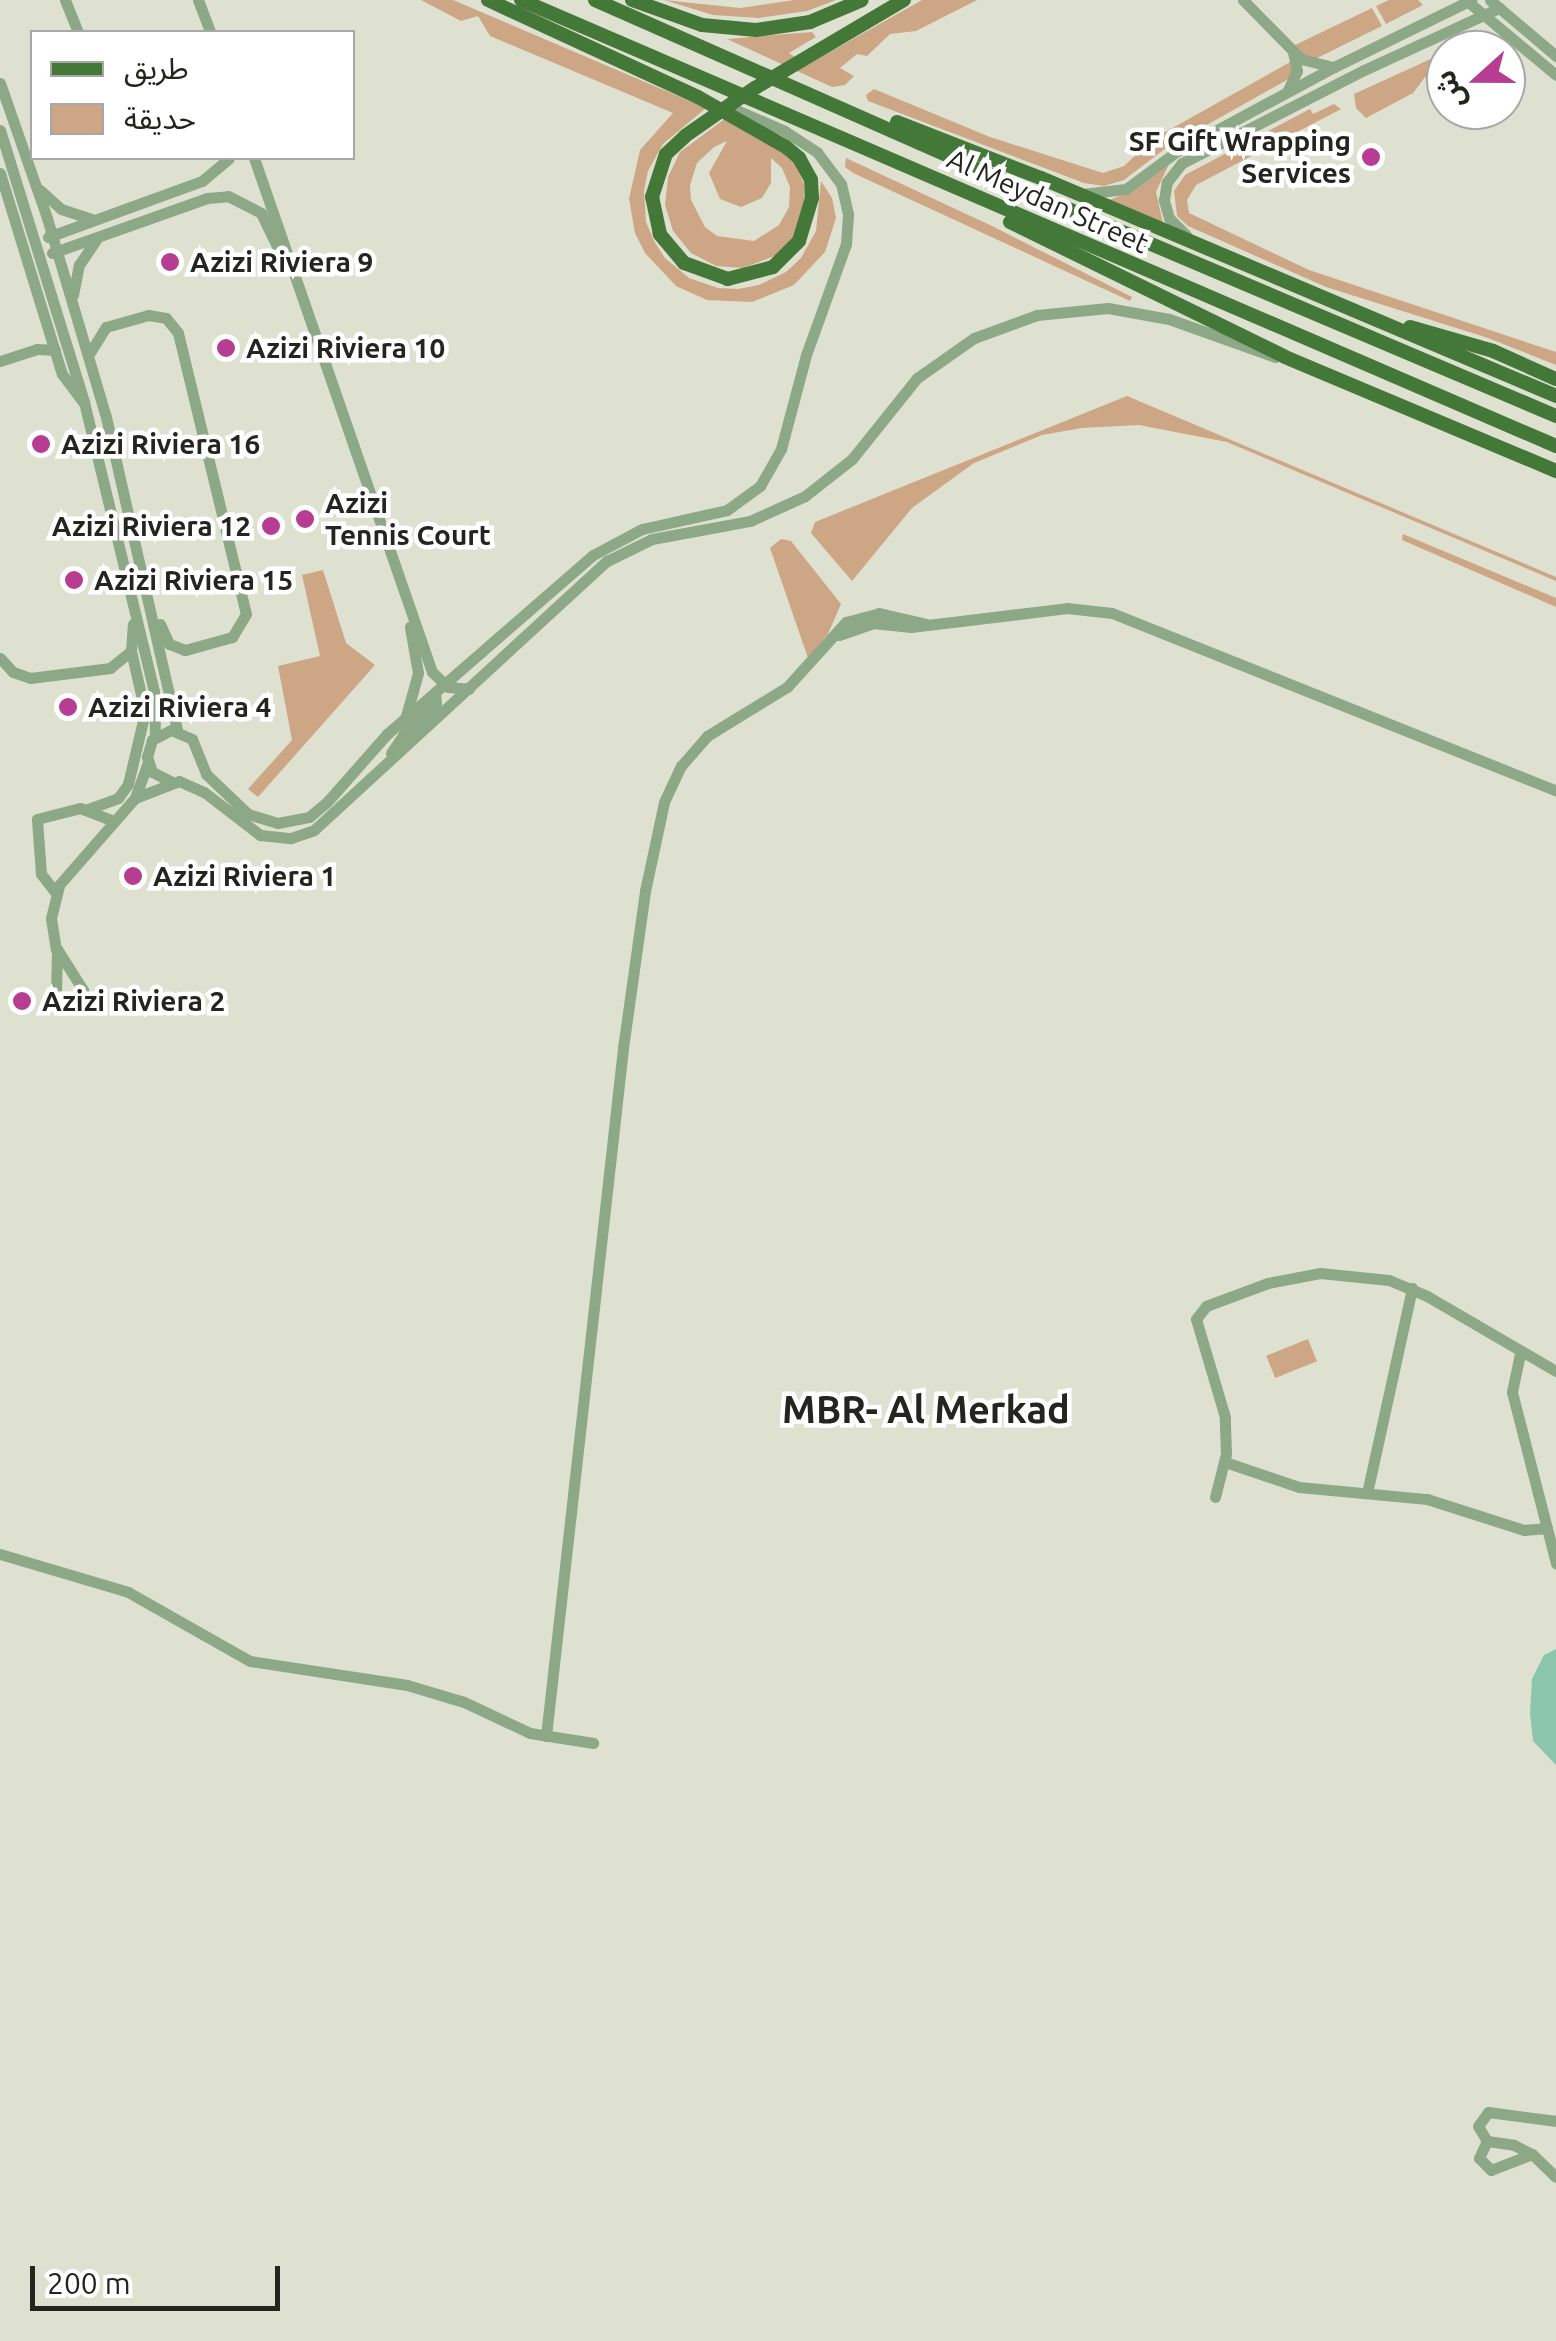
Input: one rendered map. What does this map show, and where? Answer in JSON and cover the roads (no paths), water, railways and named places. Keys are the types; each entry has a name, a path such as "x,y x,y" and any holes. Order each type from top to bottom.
{"main road":[{"path":"488,0 698,97 786,147 804,165 811,180 812,208 795,248 774,267 747,277 718,278 692,268 670,250 656,225 652,197 658,170 678,141 720,112 904,0"},
{"name":"Al Meydan Street","path":"521,0 1556,446"},
{"name":"Al Meydan Street","path":"595,0 802,88 1078,213 1556,416"},
{"path":"632,0 702,24 756,30 810,22 862,0"},
{"path":"802,88 1078,194 1556,396"},
{"path":"941,181 986,210 1285,357 1549,468 1556,479"},
{"path":"1360,314 1482,348 1556,378"}],"street":[{"path":"66,0 77,30"},
{"path":"198,0 209,30"},
{"path":"1244,0 1293,52 1310,64 1334,67"},
{"path":"1078,194 1126,189 1176,152 1468,0 1556,75"},
{"path":"1224,257 1180,232 1168,218 1165,188 1178,167 1323,91 1483,16 1495,4 1556,56"},
{"path":"1287,92 1296,76 1293,52"},
{"path":"0,83 89,354 177,730"},
{"path":"56,950 51,918 56,893 135,798 148,762 149,745 156,736 177,730 192,739 198,760 216,786 248,814 270,822 294,822 322,808 363,758 404,719 593,555 642,529 736,505 760,486 777,459 806,355 846,244 846,204 831,167 810,146 768,122 698,97"},
{"path":"0,130 84,402 156,702 156,736"},
{"path":"17,130 30,139"},
{"path":"37,241 202,182 227,160"},
{"path":"255,160 439,688 436,704 403,734 388,762"},
{"path":"0,173 67,385 84,402"},
{"path":"36,187 61,210 96,220"},
{"path":"42,256 214,196 235,197 260,213 296,280"},
{"path":"72,299 79,265 101,235"},
{"path":"148,762 156,776 204,792 253,832 290,838 321,825 618,554 664,535 750,521 818,488 862,448 917,378 958,346 991,330 1052,312 1122,310 1169,319 1262,354 1285,357"},
{"path":"89,354 97,336 110,325 152,314 166,318 176,328 246,608 244,625 227,640 185,650 172,647 164,638 144,576"},
{"path":"0,361 37,348 55,350"},
{"path":"56,893 40,874 36,821 44,814 88,809 118,798 127,788 145,712 131,651 129,585"},
{"path":"404,719 418,674 410,608"},
{"path":"546,1736 641,912 660,814 674,778 697,746 728,720 787,687 831,642 864,625 926,624 1048,609 1112,612 1556,791"},
{"path":"0,658 14,672 36,678 110,668 131,651"},
{"path":"439,688 469,689"},
{"path":"135,798 189,775 198,760"},
{"path":"88,809 114,821"},
{"path":"1215,1497 1225,1462 1223,1405 1196,1323 1202,1308 1268,1283 1305,1274 1363,1274 1412,1288 1520,1354 1556,1371"},
{"path":"1367,1493 1412,1288"},
{"path":"1520,1354 1512,1392 1556,1563"},
{"path":"1225,1462 1299,1487 1440,1502 1524,1530 1547,1528"},
{"path":"0,1554 128,1592 250,1661 408,1684 546,1736 593,1743"},
{"path":"1487,2141 1478,2126 1488,2112 1556,2121"},
{"path":"1487,2141 1479,2158 1491,2170 1532,2154"},
{"path":"1487,2141 1514,2144 1532,2154 1556,2177"}],"place":[{"name":"SF Gift Wrapping Services","path":"1371,157"},
{"name":"Azizi Riviera 9","path":"170,262"},
{"name":"Azizi Riviera 10","path":"226,348"},
{"name":"Azizi Riviera 16","path":"41,444"},
{"name":"Azizi Tennis Court","path":"305,519"},
{"name":"Azizi Riviera 12","path":"271,526"},
{"name":"Azizi Riviera 15","path":"74,580"},
{"name":"Azizi Riviera 4","path":"68,707"},
{"name":"Azizi Riviera 1","path":"133,876"},
{"name":"Azizi Riviera 2","path":"22,1001"}],"district":[{"name":"MBR- Al Merkad","path":"926,1410"}]}
